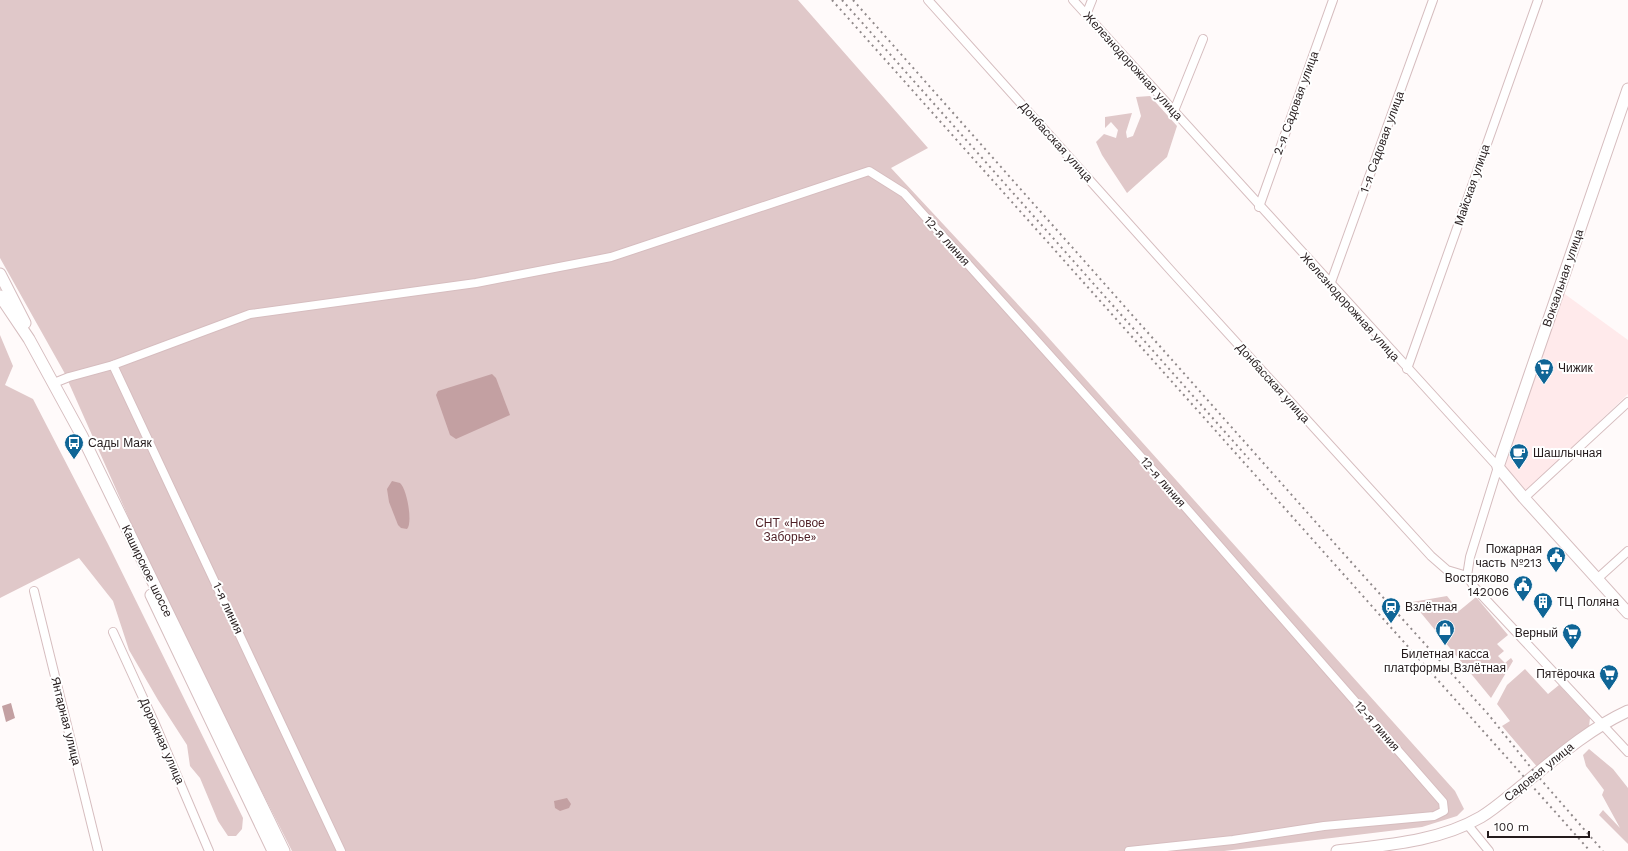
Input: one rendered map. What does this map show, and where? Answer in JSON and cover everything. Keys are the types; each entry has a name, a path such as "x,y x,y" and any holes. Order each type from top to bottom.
{"main road":[{"name":"Вокзальная улица","path":"1498,467 1628,89"},
{"path":"0,274 54,383"},
{"name":"Каширское шоссе","path":"0,296 29,339 85,443 284,851"},
{"name":"Каширское шоссе","path":"0,308 23,343 75,439 274,851"},
{"name":"Железнодорожная улица","path":"1498,467 1628,613"},
{"name":"Садовая улица","path":"1337,851 1421,839 1467,824 1492,810 1579,739 1628,710"}],"street":[{"name":"Донбасская улица","path":"928,0 1426,550 1447,570 1467,576"},
{"name":"Железнодорожная улица","path":"1073,0 1330,285 1498,467"},
{"path":"1086,15 1092,0"},
{"name":"2-я Садовая улица","path":"1260,207 1333,0"},
{"name":"1-я Садовая улица","path":"1330,285 1433,0"},
{"name":"Майская улица","path":"1407,369 1538,0"},
{"path":"1174,111 1203,39"},
{"name":"12-я линия","path":"113,365 250,314 476,283 610,257 869,171 904,193 1159,477 1443,802 1444,806 1444,811 1434,816 1324,826 1233,840 1129,851"},
{"path":"54,383 69,377 113,365"},
{"name":"1-я линия","path":"113,365 341,851"},
{"path":"1524,498 1628,402"},
{"path":"1498,467 1470,557 1467,576 1475,588 1589,708 1628,752"},
{"path":"1597,579 1628,551"},
{"name":"Янтарная улица","path":"34,591 98,851"},
{"name":"Дорожная улица","path":"113,632 156,724 209,851"},
{"path":"1467,824 1489,851"}],"shaded area":[{"path":"1562,292 1628,340 1628,394 1525,493 1502,465"},
{"path":"492,374 496,378 510,415 456,439 450,435 436,395 438,391"},
{"path":"392,481 400,483 405,492 409,513 409,526 407,529 401,528 398,525 389,502 387,489"},
{"path":"11,703 15,718 6,722 2,706"},
{"path":"567,798 571,804 569,808 560,811 555,808 554,801"}],"green space":[{"name":"СНТ «Новое Заборье»","path":"0,0 798,0 928,148 891,168 1037,325 1455,791 1464,809 1457,816 1422,827 1224,851 292,851 167,604 64,372 0,258"},
{"path":"1150,96 1177,126 1167,157 1127,193 1102,155 1096,142 1104,134 1116,138 1118,130 1111,122 1105,128 1105,117 1132,113 1126,132 1127,138 1133,136 1141,116 1136,97"},
{"path":"0,335 13,366 5,385 33,399 108,544 243,818 242,829 236,836 228,836 218,821 200,778 190,766 187,745 158,700 129,650 113,601 79,558 0,598"},
{"path":"1447,596 1459,611 1476,597 1508,635 1497,644 1504,651 1498,656 1505,663 1511,658 1513,661 1491,698 1412,602"},
{"path":"1525,669 1548,694 1559,685 1590,718 1589,727 1539,769 1502,726 1510,721 1497,704 1507,685"},
{"path":"1589,749 1613,769 1628,788 1628,844 1599,815 1603,810 1620,828 1602,795 1604,790 1586,766 1583,755"}],"railway":[{"path":"832,0 1590,851"},
{"path":"842,0 1249,459"},
{"path":"853,0 1352,563 1488,714 1536,774 1603,851"}],"place":[{"name":"Чижик","path":"1544,385"},
{"name":"Сады Маяк","path":"74,460"},
{"name":"Шашлычная","path":"1519,470"},
{"name":"Пожарная часть №213","path":"1556,573"},
{"name":"Востряково 142006","path":"1523,602"},
{"name":"ТЦ Поляна","path":"1543,619"},
{"name":"Взлётная","path":"1391,624"},
{"name":"Билетная касса платформы Взлётная","path":"1445,646"},
{"name":"Верный","path":"1572,650"},
{"name":"Пятёрочка","path":"1609,691"}]}
